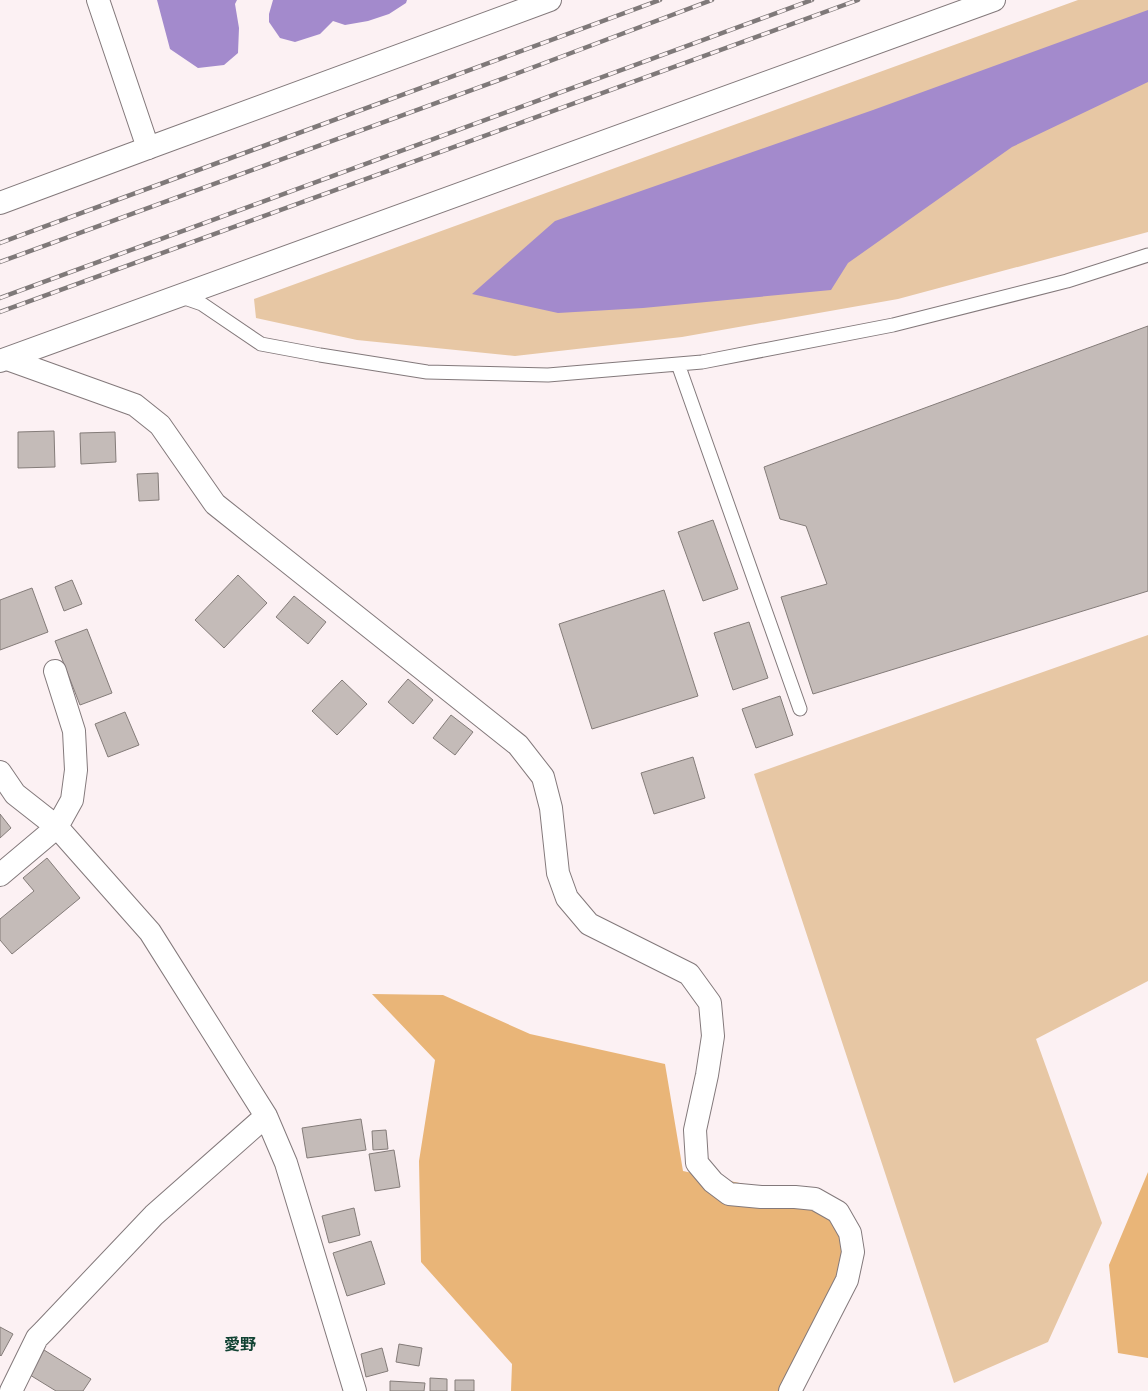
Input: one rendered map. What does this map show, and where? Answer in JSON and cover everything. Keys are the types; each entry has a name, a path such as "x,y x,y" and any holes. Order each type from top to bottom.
{"street":[{"path":"98,0 148,148"},
{"path":"0,203 550,0"},
{"path":"4,360 994,0"},
{"path":"4,360 135,405 160,425 215,504 518,745 543,777 551,808 558,873 567,898 589,924 689,974 710,1003 713,1036 707,1075 695,1130 697,1163 713,1182 729,1194 815,1199 838,1212 850,1233 853,1252 847,1280 790,1391"},
{"path":"0,875 57,827 72,800 76,770 74,731 55,671"},
{"path":"0,772 16,794 57,827 150,932 266,1116 286,1163 355,1391"},
{"path":"11,1391 40,1334 154,1215 266,1116"}],"lane":[{"path":"179,296 202,304 261,344 427,372 548,375 702,362 893,325 1067,281 1148,255"},
{"path":"678,364 800,709"}],"shaded area":[{"path":"157,0 237,0 235,4 239,28 238,53 224,65 198,68 170,49"},
{"path":"273,0 407,0 406,3 389,14 368,21 345,25 333,21 320,34 295,42 280,38 269,22 269,14"},
{"path":"1078,0 1148,0 1148,232 898,299 682,337 515,356 357,340 256,318 254,299"},
{"path":"1148,10 1148,82 1012,147 848,263 831,290 643,308 558,313 472,294 555,221 873,110"},
{"path":"1148,635 1148,981 1036,1039 1102,1223 1048,1342 954,1383 754,774"},
{"path":"372,994 443,995 530,1034 665,1064 683,1171 815,1199 853,1252 799,1391 511,1391 512,1364 421,1262 419,1161 435,1060"},
{"path":"1148,1172 1148,1358 1118,1353 1109,1265"}],"building":[{"path":"1148,326 1148,591 813,694 781,597 827,584 806,526 780,519 764,467"},
{"path":"54,431 55,467 18,468 18,432"},
{"path":"115,432 116,462 81,464 80,433"},
{"path":"158,473 159,500 139,501 137,474"},
{"path":"713,520 738,589 703,601 678,532"},
{"path":"238,575 267,603 224,648 195,620"},
{"path":"72,580 82,604 64,611 55,587"},
{"path":"32,588 48,632 0,650 0,600"},
{"path":"664,590 698,696 592,729 559,624"},
{"path":"294,596 326,622 308,644 276,617"},
{"path":"749,622 768,678 733,690 714,633"},
{"path":"87,629 112,693 80,705 55,641"},
{"path":"408,679 433,700 413,724 388,702"},
{"path":"342,680 367,704 337,735 312,711"},
{"path":"780,696 793,735 756,748 742,709"},
{"path":"125,712 139,745 108,757 95,724"},
{"path":"451,715 473,732 455,755 433,738"},
{"path":"693,757 705,798 654,814 641,773"},
{"path":"0,814 11,828 0,838"},
{"path":"47,858 80,898 12,954 0,940 0,919 34,891 23,878"},
{"path":"361,1119 366,1150 307,1158 302,1128"},
{"path":"386,1130 388,1149 373,1150 372,1131"},
{"path":"394,1150 400,1187 375,1191 369,1154"},
{"path":"354,1208 360,1235 329,1243 322,1216"},
{"path":"371,1241 385,1284 347,1296 333,1253"},
{"path":"0,1327 13,1334 1,1356 0,1355"},
{"path":"399,1344 422,1348 419,1366 396,1362"},
{"path":"382,1348 388,1371 366,1377 361,1354"},
{"path":"44,1350 91,1379 83,1391 56,1391 30,1375"},
{"path":"430,1378 447,1379 447,1391 430,1391"},
{"path":"455,1380 474,1380 474,1391 455,1391"},
{"path":"390,1381 425,1383 424,1391 390,1391"}],"railway":[{"path":"0,243 660,0"},
{"path":"0,262 510,76 712,0"},
{"path":"0,298 812,0"},
{"path":"0,312 858,0"}],"district":[{"name":"愛野","path":"240,1344"}]}
